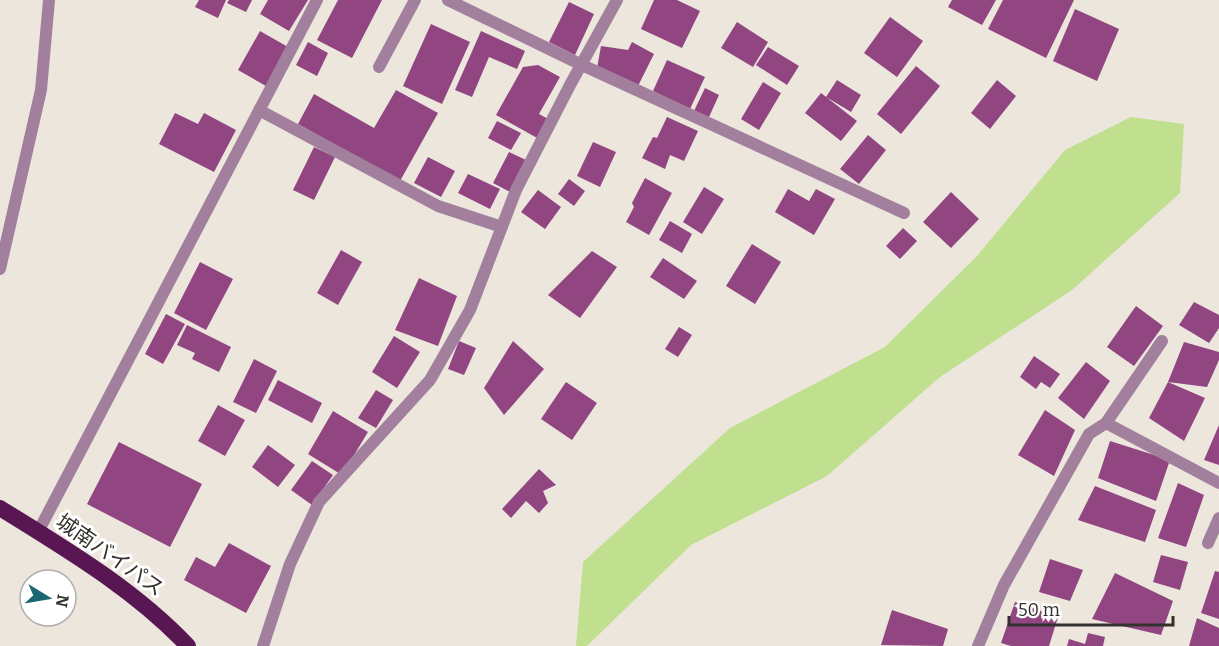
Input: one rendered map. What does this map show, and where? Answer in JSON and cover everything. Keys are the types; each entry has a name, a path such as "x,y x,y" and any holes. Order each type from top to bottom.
{"highway":[{"name":"城南バイパス","path":"0,508 120,585 167,624 188,646"}],"street":[{"path":"0,269 41,90 49,0"},
{"path":"39,532 317,0"},
{"path":"379,67 415,0"},
{"path":"448,0 582,65 904,213"},
{"path":"263,646 290,564 320,502 430,380 470,310 516,190 617,0"},
{"path":"259,110 376,176 438,206 502,227"},
{"path":"978,646 1004,585 1089,434 1106,423 1162,341"},
{"path":"1106,423 1219,483"},
{"path":"1208,543 1219,518"}],"green space":[{"path":"1131,117 1184,124 1180,193 1072,290 940,377 827,476 691,545 587,646 576,646 583,562 730,428 885,347 977,256 1065,150"}],"building":[{"path":"199,0 226,0 218,18 195,7"},
{"path":"229,0 252,0 246,12 227,3"},
{"path":"268,0 308,0 289,31 260,14"},
{"path":"338,0 382,0 352,58 317,40"},
{"path":"654,0 677,0 700,11 682,48 641,29"},
{"path":"952,0 996,0 982,25 948,7"},
{"path":"1003,0 1074,0 1046,58 988,29"},
{"path":"569,2 594,14 575,55 549,42"},
{"path":"1075,9 1119,29 1097,81 1053,61"},
{"path":"890,17 923,41 897,77 864,53"},
{"path":"737,22 768,42 753,67 721,48"},
{"path":"431,24 470,42 442,104 403,86"},
{"path":"260,31 288,47 266,86 238,70"},
{"path":"481,31 525,51 517,69 489,57 472,97 455,90"},
{"path":"308,42 328,53 317,76 296,65"},
{"path":"632,42 654,54 638,86 597,68 601,46 628,50"},
{"path":"768,47 799,66 787,85 756,65"},
{"path":"667,60 705,77 690,109 653,91"},
{"path":"538,65 560,77 539,114 550,120 539,139 496,115 523,67"},
{"path":"916,66 940,86 901,134 877,114"},
{"path":"837,80 861,95 851,112 826,97"},
{"path":"997,80 1016,96 990,129 971,113"},
{"path":"763,82 781,93 759,130 741,119"},
{"path":"705,88 719,95 709,117 694,111"},
{"path":"396,90 438,113 400,181 298,124 314,94 374,128"},
{"path":"821,93 857,121 841,141 805,113"},
{"path":"175,113 198,124 204,113 236,130 214,172 159,144"},
{"path":"667,117 698,131 684,161 670,155 665,169 642,158 653,137 657,138"},
{"path":"497,121 521,133 511,150 488,138"},
{"path":"868,135 886,150 859,184 840,169"},
{"path":"593,142 616,152 600,187 577,176"},
{"path":"314,147 335,157 314,200 293,190"},
{"path":"509,152 526,160 510,192 493,183"},
{"path":"428,157 455,171 441,197 414,183"},
{"path":"468,174 500,189 490,209 458,193"},
{"path":"645,178 672,193 649,235 626,222 634,207 632,203"},
{"path":"569,179 585,191 574,206 558,194"},
{"path":"704,187 724,199 702,234 683,222"},
{"path":"788,189 809,201 816,189 835,199 814,235 775,212"},
{"path":"538,190 561,207 545,229 521,212"},
{"path":"951,192 979,219 951,248 923,222"},
{"path":"670,221 692,234 682,253 659,240"},
{"path":"903,228 917,241 900,259 886,246"},
{"path":"752,244 781,262 755,304 726,286"},
{"path":"341,250 362,262 338,305 317,293"},
{"path":"592,251 617,267 580,318 548,295"},
{"path":"663,258 697,281 684,299 650,277"},
{"path":"200,262 233,279 206,330 174,313"},
{"path":"419,278 457,296 438,346 395,330"},
{"path":"1194,302 1219,315 1219,328 1209,343 1179,325"},
{"path":"1136,306 1163,326 1134,366 1107,347"},
{"path":"166,314 185,324 163,364 145,354"},
{"path":"187,325 231,347 219,372 192,359 195,353 177,345"},
{"path":"679,327 692,335 678,357 665,349"},
{"path":"394,336 420,352 397,388 372,372"},
{"path":"459,341 476,348 464,375 448,369"},
{"path":"513,341 544,369 504,415 484,388"},
{"path":"1184,342 1219,352 1219,360 1207,387 1168,382"},
{"path":"1034,356 1060,374 1050,388 1041,382 1036,389 1020,377"},
{"path":"254,359 277,371 256,413 233,402"},
{"path":"1086,362 1110,381 1084,419 1058,398"},
{"path":"278,380 322,403 312,423 268,400"},
{"path":"566,382 597,403 572,440 541,419"},
{"path":"1168,382 1205,398 1184,441 1149,418"},
{"path":"376,390 393,400 376,428 358,418"},
{"path":"218,405 245,420 225,456 198,441"},
{"path":"1045,410 1075,430 1054,476 1018,455"},
{"path":"333,411 368,432 342,475 308,454"},
{"path":"1219,425 1219,465 1204,460"},
{"path":"1110,441 1170,460 1156,501 1098,478"},
{"path":"119,442 202,484 170,547 87,504"},
{"path":"268,445 295,465 278,487 252,467"},
{"path":"312,461 333,475 312,505 291,490"},
{"path":"539,469 556,485 543,491 548,503 539,513 526,501 511,518 502,509"},
{"path":"1178,483 1204,495 1186,547 1158,538"},
{"path":"1095,486 1156,510 1145,542 1078,520"},
{"path":"229,543 271,566 246,613 184,580 196,557 215,567"},
{"path":"1161,555 1188,562 1180,590 1153,582"},
{"path":"1050,559 1083,570 1070,601 1039,592"},
{"path":"1215,571 1219,572 1219,619 1201,613"},
{"path":"1115,573 1173,601 1161,635 1092,619"},
{"path":"1015,602 1058,617 1049,646 1011,646 1001,643"},
{"path":"892,610 948,629 943,646 881,645"},
{"path":"1197,618 1219,628 1219,646 1189,646"},
{"path":"1088,633 1105,637 1103,646 1067,646 1069,639 1085,644"}]}
